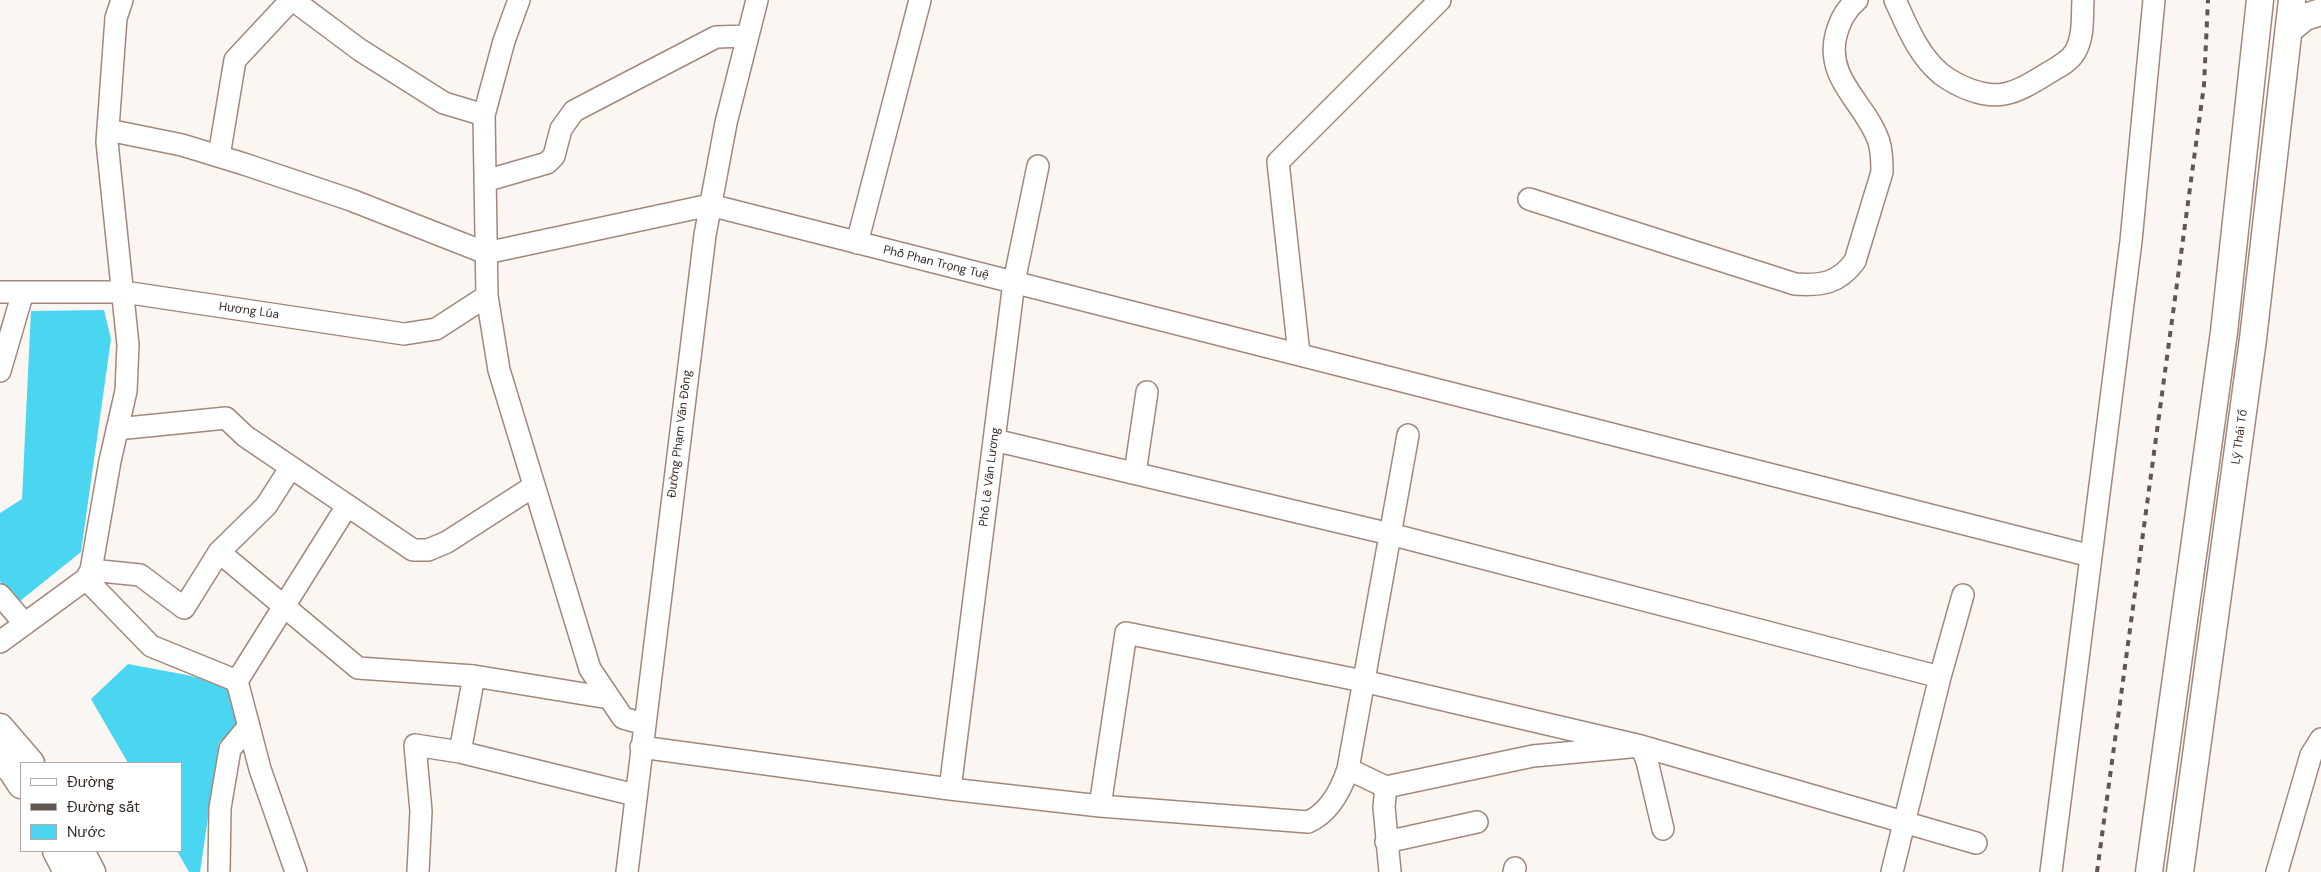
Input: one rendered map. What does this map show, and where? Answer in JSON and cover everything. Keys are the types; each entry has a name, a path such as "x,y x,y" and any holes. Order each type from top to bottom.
{"main road":[{"path":"2150,872 2224,332 2260,0"},
{"name":"Lý Thái Tổ","path":"2180,872 2254,339 2292,0"},
{"path":"2289,30 2305,17 2321,12"},
{"path":"0,727 30,762"},
{"path":"0,759 12,771 20,783"},
{"path":"57,852 67,872"},
{"path":"82,852 92,872"}],"street":[{"path":"88,574 126,391 128,345 124,292 107,142 116,18 122,0"},
{"path":"219,156 235,60 292,0 360,50 444,103 484,115"},
{"path":"518,0 504,41 484,115 486,296 499,370 590,669 623,718 644,724"},
{"name":"Đường Phạm Văn Đồng","path":"627,872 701,264 726,123 757,0"},
{"path":"857,243 920,0"},
{"path":"1299,354 1278,162 1440,0"},
{"path":"1529,199 1795,284 1813,286 1831,282 1847,273 1856,261 1882,172 1882,156 1878,140 1838,74 1834,62 1833,46 1839,24 1847,8 1857,0"},
{"path":"1895,0 1913,37 1929,62 1942,74 1961,86 1990,95 2005,94 2029,84 2065,63 2075,52 2082,35 2083,0"},
{"path":"2051,872 2131,241 2154,0"},
{"path":"485,181 548,163 554,156 560,129 574,111 716,37 748,36"},
{"path":"108,130 182,145 219,156 351,200 486,253 710,205"},
{"name":"Phố Lê Văn Lương","path":"950,789 1014,282 1038,166"},
{"name":"Phố Phan Trọng Tuệ","path":"710,205 2091,556"},
{"name":"Hương Lúa","path":"0,292 124,292 404,334 436,329 486,296"},
{"path":"0,371 23,292"},
{"path":"1135,473 1147,392"},
{"path":"117,429 226,418 245,436 413,550 428,550 447,542 534,486"},
{"path":"641,747 950,789 1100,806 1308,822 1320,815 1341,790 1348,769 1408,435"},
{"path":"994,440 1390,534 1940,677"},
{"path":"0,642 88,574 140,575 184,608 219,552 266,506 291,467"},
{"path":"296,872 260,769 238,681 347,506"},
{"path":"219,552 358,668 474,676 609,698"},
{"path":"88,574 151,646 238,681"},
{"path":"0,595 25,624"},
{"path":"1892,872 1940,677 1963,595"},
{"path":"1100,806 1126,633 1364,681 1641,746 1976,843"},
{"path":"460,752 474,676"},
{"path":"220,872 220,808 230,749 249,726"},
{"path":"2277,872 2311,755 2321,739"},
{"path":"418,872 421,812 415,745 460,752 635,795"},
{"path":"1348,769 1386,786 1533,756 1641,746"},
{"path":"1641,746 1647,761 1663,829"},
{"path":"1386,786 1384,807 1390,872"},
{"path":"1386,842 1477,822"}],"water":[{"path":"104,310 111,339 81,552 15,605 0,581 0,513 22,499 31,311"},
{"path":"128,664 187,675 226,685 243,727 219,743 200,872 189,872 178,852 182,852 182,762 127,762 91,699"}],"railway":[{"path":"2097,872 2204,85 2208,0"}]}
